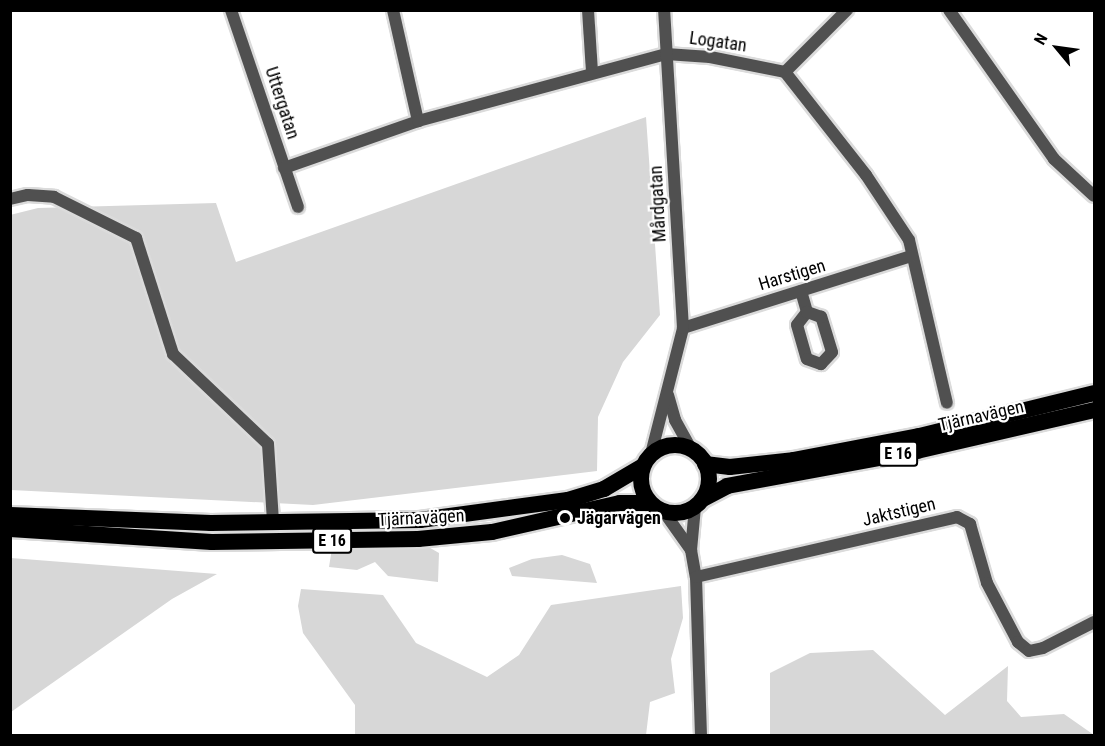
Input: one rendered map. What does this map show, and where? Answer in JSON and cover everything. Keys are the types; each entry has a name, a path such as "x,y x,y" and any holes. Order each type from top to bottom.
{"highway":[{"name":"Tjärnavägen","path":"705,464 730,467 793,460 919,436 1095,393"},
{"name":"Tjärnavägen","path":"699,503 727,486 917,451 1095,410"},
{"name":"E 16","path":"647,460 666,446 692,449"},
{"path":"692,449 705,464 708,485 699,503"},
{"name":"Tjärnavägen","path":"10,515 273,522 420,520 517,508 604,489 647,460"},
{"path":"647,460 641,486 657,507"},
{"name":"Tjärnavägen","path":"10,529 212,542 418,539 492,532 620,503 657,507"},
{"name":"E 16","path":"657,507 680,513 699,503"}],"street":[{"name":"Uttergatan","path":"231,10 298,207"},
{"path":"393,10 418,121"},
{"path":"588,10 592,72"},
{"name":"Mårdgatan","path":"647,460 668,393 683,328 664,10"},
{"path":"847,10 785,72 866,175 909,240 948,404"},
{"path":"949,10 1054,159 1095,196"},
{"name":"Logatan","path":"284,168 418,121 592,72 666,54 710,57 785,72"},
{"path":"10,199 54,197 136,238 173,354 268,444 273,522"},
{"name":"Harstigen","path":"683,328 912,256"},
{"path":"801,291 807,312"},
{"name":"Mårdgatan","path":"668,393 675,420 692,449"},
{"path":"699,503 691,550 696,577 701,735"},
{"path":"657,507 691,550"},
{"name":"Jaktstigen","path":"696,577 957,517 970,524 987,583 1018,642 1029,651 1043,648 1095,622"}],"shaded area":[{"path":"646,117 660,315 623,362 598,417 597,471 313,505 11,490 10,215 38,208 216,203 236,262"},
{"path":"425,545 439,553 438,582 388,576 375,562 357,570 329,567 332,548"},
{"path":"562,555 590,564 597,583 512,576 509,568 532,559"},
{"path":"11,558 217,574 172,599 11,712"},
{"path":"681,586 683,618 671,659 675,693 650,702 646,735 355,735 355,705 303,633 298,606 301,589 383,595 416,643 487,677 519,655 551,605"},
{"path":"873,650 945,715 1008,666 1007,701 1021,717 1064,714 1094,735 770,735 770,673 810,653"}],"place":[{"name":"Jägarvägen","path":"565,518"}]}
